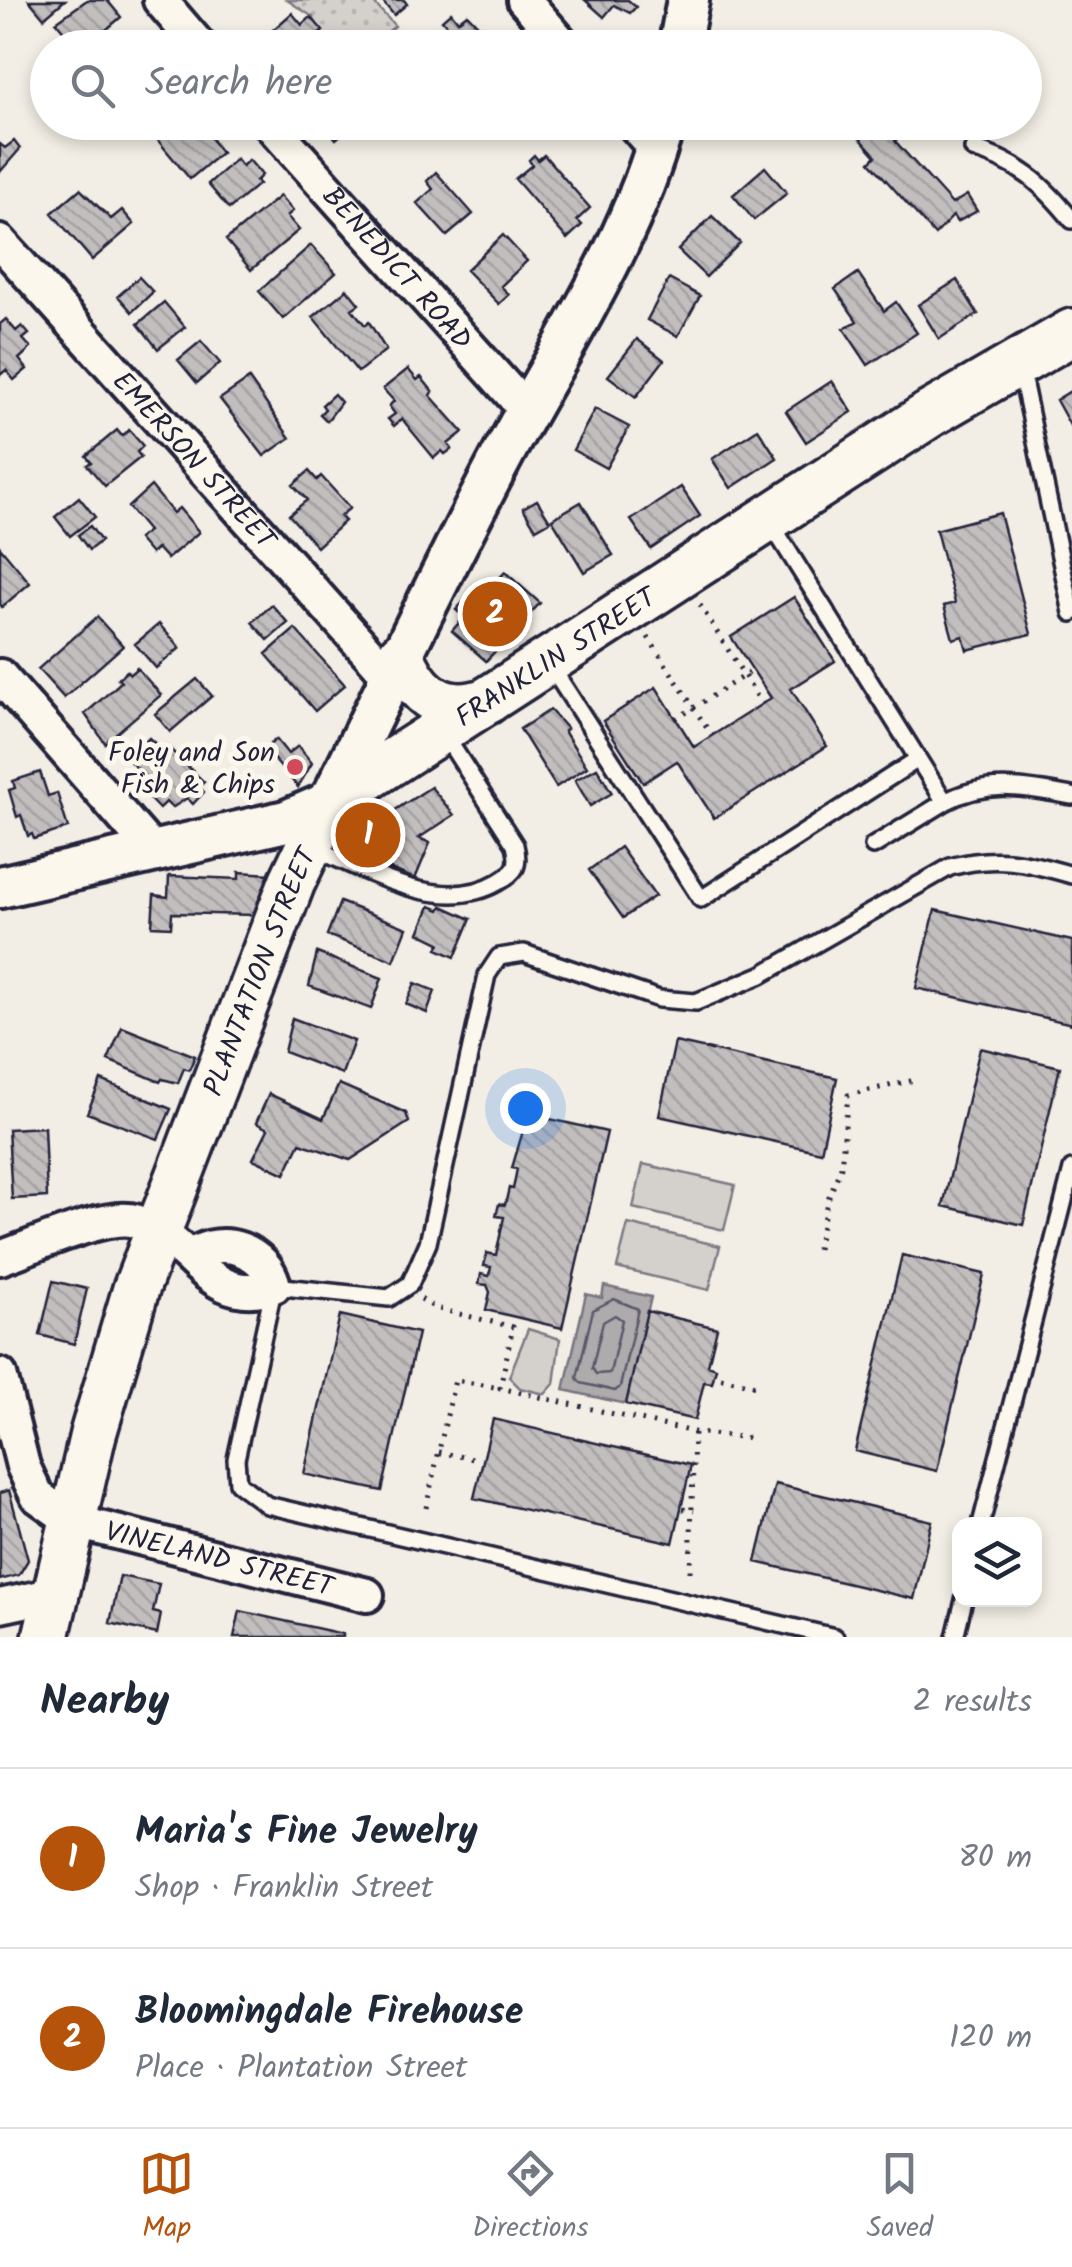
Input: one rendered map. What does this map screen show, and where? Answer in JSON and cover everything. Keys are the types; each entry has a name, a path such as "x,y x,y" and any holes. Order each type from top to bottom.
{"main road":[{"name":"FRANKLIN STREET","path":"330,802 768,519 1072,332"},
{"path":"396,666 427,696 451,707 487,701"},
{"name":"PLANTATION STREET","path":"51,1616 114,1357 176,1244 309,846 330,802"}],"street":[{"path":"160,0 186,30"},
{"path":"524,0 550,30"},
{"path":"682,30 688,0"},
{"name":"BENEDICT ROAD","path":"284,140 527,411"},
{"name":"PLANTATION STREET","path":"330,802 396,666 617,243 649,140"},
{"name":"EMERSON STREET","path":"0,242 396,666"},
{"path":"0,676 152,850"},
{"name":"FRANKLIN STREET","path":"0,887 286,821 330,802"},
{"path":"0,1258 114,1219 135,1221 176,1244 209,1244 252,1254 271,1274 274,1286"},
{"path":"0,1374 23,1466 37,1496 72,1521"},
{"name":"VINELAND STREET","path":"72,1521 367,1595"},
{"path":"0,1606 51,1616"}],"lane":[{"path":"973,149 1011,160 1052,196 1072,220"},
{"path":"1019,362 1072,612"},
{"path":"768,519 944,802"},
{"path":"548,662 701,899 918,759"},
{"path":"309,846 398,883 442,894 488,888 514,872 518,861 514,845 442,730"},
{"path":"873,846 944,802 983,786 1014,786 1072,796"},
{"path":"834,1637 258,1500 238,1483 236,1460 274,1286 380,1299 405,1290 428,1243 487,975 499,957 524,953 659,1000 696,1002 761,975 950,868 1001,858 1072,874"},
{"path":"984,1517 1072,1169"},
{"path":"955,1637 962,1607"}],"path":[{"path":"696,600 762,704"},
{"path":"645,633 712,736"},
{"path":"676,718 753,670"},
{"path":"817,1249 827,1202 840,1167 848,1095 915,1080"},
{"path":"405,1290 435,1308 513,1327 500,1388"},
{"path":"720,1378 760,1387"},
{"path":"426,1508 455,1380 694,1432 748,1438"},
{"path":"690,1572 694,1432"},
{"path":"439,1452 473,1459"},
{"path":"684,1509 694,1511"}],"shaded area":[{"path":"287,0 371,0 395,26 390,30 320,30 313,17"},
{"path":"643,1164 735,1185 724,1230 633,1208"},
{"path":"628,1224 720,1246 709,1290 617,1268"},
{"path":"528,1329 560,1339 554,1384 545,1394 520,1388 509,1377"}],"water":[{"path":"604,1286 651,1297 626,1404 564,1390 586,1294 602,1298"}],"building":[{"path":"29,0 65,0 44,18"},
{"path":"87,0 107,0 121,17 106,30 63,30 56,22"},
{"path":"381,0 404,0 407,4 394,15"},
{"path":"585,0 628,0 636,7 630,13 614,5 604,17"},
{"path":"451,12 458,21 467,14 483,30 447,30 442,20"},
{"path":"292,13 302,25 311,17 322,30 273,30"},
{"path":"158,140 212,140 221,153 190,179"},
{"path":"862,140 896,140 952,204 967,195 977,211 957,222 953,216 935,235 870,162 876,156"},
{"path":"14,141 20,149 0,172 0,144 5,148"},
{"path":"534,155 538,160 544,155 590,208 577,220 582,225 567,239 515,179 532,165 529,160"},
{"path":"236,159 242,166 249,160 262,175 256,181 259,184 229,209 208,184"},
{"path":"765,167 787,193 754,220 733,195"},
{"path":"436,172 473,214 447,236 417,203 433,189 427,181"},
{"path":"80,189 111,219 122,210 134,224 92,260 52,213"},
{"path":"280,196 293,211 287,216 299,230 251,270 226,240"},
{"path":"712,216 740,243 706,277 678,250"},
{"path":"503,235 527,261 501,286 509,295 499,304 466,270"},
{"path":"311,245 336,273 283,319 259,291"},
{"path":"858,273 884,311 896,302 917,333 868,365 844,329 857,321 835,289"},
{"path":"139,277 153,292 132,312 118,296"},
{"path":"669,279 700,296 678,336 647,320"},
{"path":"957,280 978,314 939,339 918,305"},
{"path":"347,289 359,304 352,309 365,325 369,322 386,350 358,372 313,317"},
{"path":"164,302 185,327 158,349 138,324"},
{"path":"6,319 16,331 22,326 29,334 23,339 31,348 19,359 27,369 14,380 6,370 0,375 0,324"},
{"path":"637,339 664,360 636,397 608,376"},
{"path":"201,341 220,363 197,383 178,360"},
{"path":"408,369 417,380 421,377 433,392 430,395 463,432 448,444 452,449 434,458 402,419 394,426 388,419 395,414 389,406 394,401 383,389"},
{"path":"249,379 290,438 264,456 220,399"},
{"path":"832,381 852,412 806,442 786,411"},
{"path":"1072,390 1072,429 1056,400"},
{"path":"334,394 341,402 327,421 320,414 325,409 322,405"},
{"path":"595,409 629,427 606,468 573,450"},
{"path":"758,429 777,458 731,488 712,459"},
{"path":"117,430 122,436 129,430 143,446 137,452 141,457 105,486 87,465 91,462 86,456"},
{"path":"309,471 317,480 321,476 350,508 340,516 345,521 317,547 289,515 307,500 293,485"},
{"path":"151,486 173,513 179,508 199,532 167,559 157,548 151,554 138,539 148,531 128,507"},
{"path":"681,487 700,516 651,549 631,520"},
{"path":"79,497 95,517 70,536 55,517"},
{"path":"537,500 550,521 536,529 523,508"},
{"path":"581,502 613,555 584,572 552,519"},
{"path":"1000,513 1031,634 967,650 963,636 953,639 944,606 955,603 936,530"},
{"path":"90,526 101,541 89,550 78,535"},
{"path":"0,547 30,583 2,607 0,604"},
{"path":"505,572 540,603 486,661 452,631 464,617 456,610 471,594 479,601"},
{"path":"794,597 835,661 791,689 827,746 714,818 677,761 643,783 603,721 656,687 694,747 762,704 771,698 731,637"},
{"path":"272,605 288,623 268,640 252,622"},
{"path":"97,617 123,646 64,698 38,669"},
{"path":"159,624 180,648 156,668 135,644"},
{"path":"295,629 345,685 315,711 266,654"},
{"path":"137,668 161,695 105,743 85,714 121,682 118,679 127,671 130,674"},
{"path":"197,679 212,696 170,732 155,714"},
{"path":"550,710 567,729 564,731 587,767 556,787 520,729"},
{"path":"149,738 162,750 166,745 204,782 199,787 204,792 193,804 187,798 172,808 166,802 159,809 139,788 146,779 128,759"},
{"path":"276,739 288,754 298,746 312,763 298,787 265,749"},
{"path":"597,768 612,793 590,806 575,780"},
{"path":"40,772 48,796 57,793 68,828 34,839 32,834 28,836 21,815 17,817 9,790 15,788 13,781"},
{"path":"431,787 454,815 419,838 430,843 415,879 371,861 384,829 394,821 392,812"},
{"path":"620,847 655,896 623,918 589,870"},
{"path":"239,872 270,874 254,915 172,913 171,927 152,926 154,895 168,897 169,876 239,879"},
{"path":"340,902 407,928 394,961 327,935"},
{"path":"430,906 440,910 442,906 471,919 455,957 437,949 440,943 419,933"},
{"path":"935,910 1072,941 1072,1024 916,988"},
{"path":"317,953 382,978 371,1009 309,986"},
{"path":"415,983 435,991 427,1013 406,1004"},
{"path":"292,1018 354,1041 342,1074 284,1052"},
{"path":"122,1027 195,1056 189,1070 184,1068 178,1083 162,1079 160,1082 108,1060"},
{"path":"675,1042 837,1078 821,1152 659,1116"},
{"path":"980,1048 1060,1067 1023,1225 943,1206"},
{"path":"101,1080 171,1109 158,1139 87,1113"},
{"path":"339,1084 406,1113 409,1122 350,1160 300,1143 285,1174 253,1159 268,1129 256,1123 269,1094 323,1119"},
{"path":"528,1114 607,1132 562,1328 486,1310 490,1292 487,1285 479,1284 481,1274 489,1276 491,1267 484,1266 487,1253 496,1255 504,1217 496,1216 499,1204 505,1205 509,1188 513,1189 517,1169 512,1168"},
{"path":"44,1127 47,1197 12,1199 8,1129"},
{"path":"902,1255 984,1274 937,1471 855,1451"},
{"path":"53,1281 87,1289 74,1344 40,1335"},
{"path":"647,1311 717,1328 708,1365 716,1368 712,1383 704,1382 695,1420 626,1404"},
{"path":"340,1315 418,1333 382,1491 304,1474"},
{"path":"493,1419 691,1465 673,1543 474,1498"},
{"path":"775,1484 932,1521 914,1599 756,1562"},
{"path":"9,1490 28,1560 19,1575 0,1580 0,1493"},
{"path":"120,1576 159,1584 153,1612 161,1614 157,1634 110,1623"},
{"path":"240,1611 343,1634 343,1637 234,1637"}],"place":[{"name":"Bloomingdale Firehouse","path":"495,614"},
{"name":"Foley and Son Fish & Chips","path":"295,767"},
{"name":"Maria's Fine Jewelry","path":"368,835"}]}
